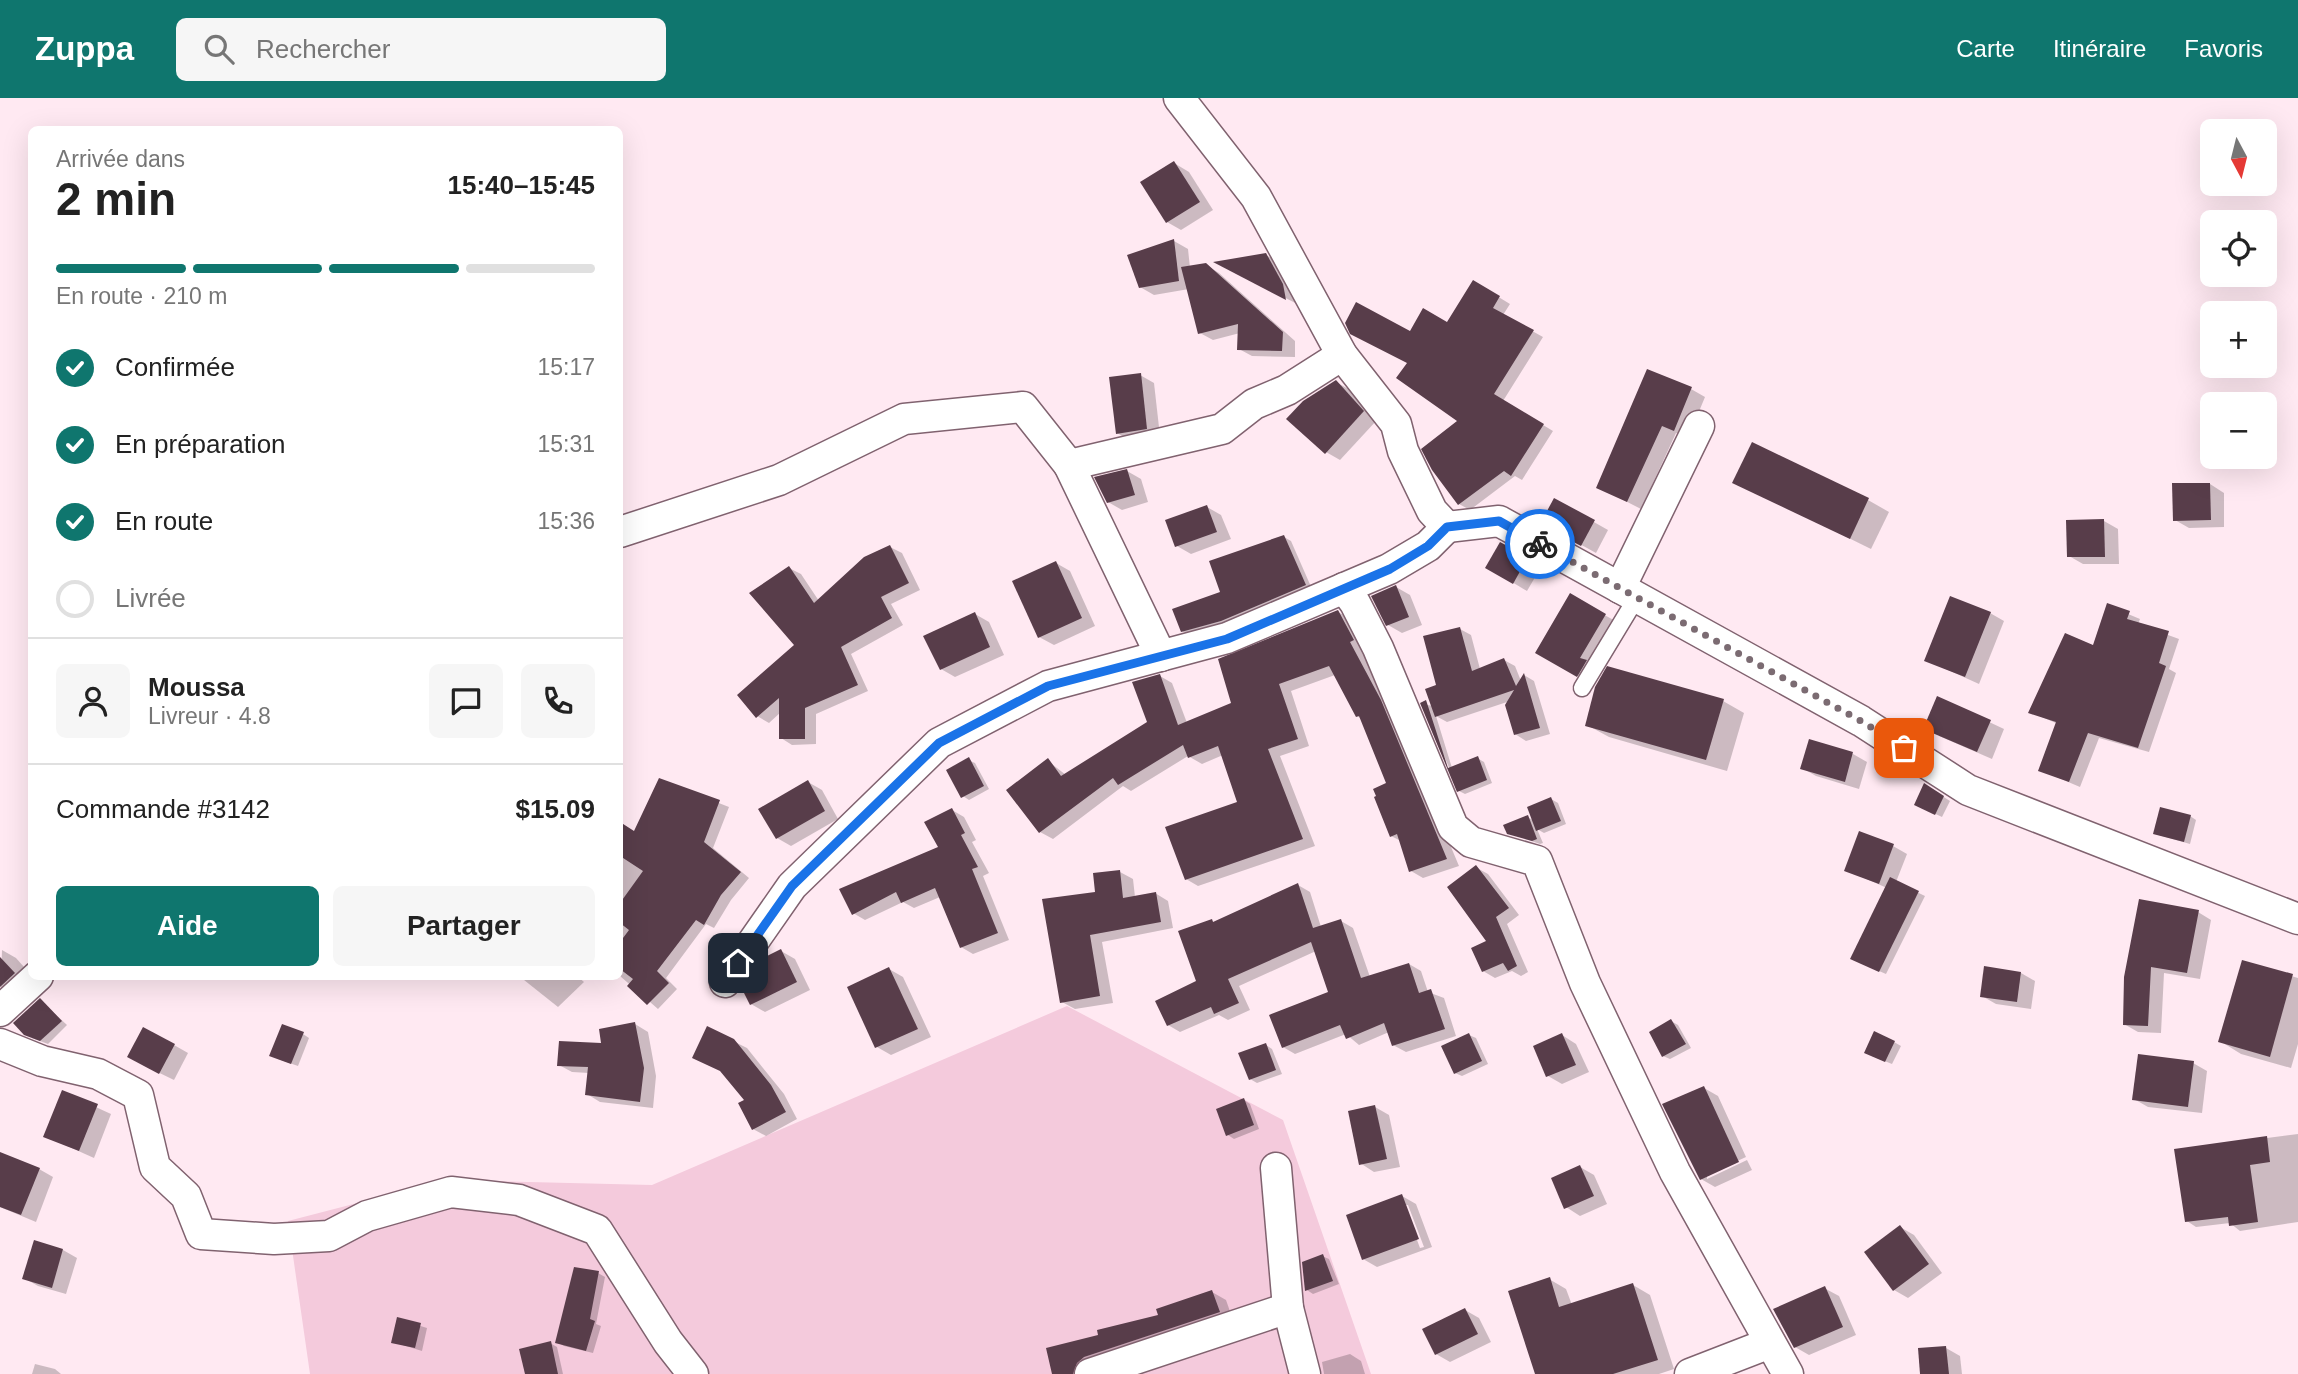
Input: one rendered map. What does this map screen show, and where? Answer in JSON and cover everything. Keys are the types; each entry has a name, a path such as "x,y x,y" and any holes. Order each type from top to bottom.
{"street":[{"path":"1179,98 1256,197 1342,355 1396,425 1402,451 1432,511 1447,527"},
{"path":"1069,465 1222,429 1254,404 1287,390 1342,355"},
{"path":"623,531 779,480 904,419 1023,407 1069,465 1161,656"},
{"path":"1628,593 1699,426"},
{"path":"725,982 792,886 939,743 1048,686 1227,639 1409,557 1428,546 1447,527 1499,521 1861,721 1968,790 2298,919"},
{"path":"1344,588 1355,603 1378,648 1453,827 1471,842 1538,860 1585,983 1675,1172 1788,1374"},
{"path":"0,1011 34,980"},
{"path":"0,1044 42,1060 98,1074 138,1095 149,1151 156,1167 186,1196 201,1234 274,1239 329,1236 367,1216 451,1192 520,1200 597,1230 668,1342 693,1374"},
{"path":"1276,1168 1288,1308 1305,1374"},
{"path":"1090,1374 1288,1308"},
{"path":"1690,1374 1770,1343"}],"lane":[{"path":"1582,688 1628,593"}],"shaded area":[{"path":"1067,1006 1283,1120 1371,1374 310,1374 288,1221 446,1180 652,1185"}],"building":[{"path":"1174,161 1200,202 1166,223 1140,182"},
{"path":"1174,239 1179,281 1139,288 1127,255"},
{"path":"1266,253 1283,284 1286,300 1213,262"},
{"path":"1206,263 1283,332 1282,351 1237,350 1238,324 1198,334 1181,267"},
{"path":"1473,280 1500,296 1493,308 1534,330 1494,394 1544,424 1511,476 1504,471 1458,505 1432,470 1421,449 1457,421 1396,378 1407,363 1350,334 1345,323 1356,302 1410,331 1423,308 1447,322"},
{"path":"1647,369 1692,387 1674,431 1662,426 1627,502 1596,488"},
{"path":"1141,373 1147,429 1116,434 1109,377"},
{"path":"1336,380 1364,411 1325,454 1286,419 1303,401"},
{"path":"1752,442 1869,498 1850,539 1732,483"},
{"path":"1127,469 1135,495 1107,503 1094,477"},
{"path":"2172,483 2210,483 2211,520 2173,521"},
{"path":"1554,498 1595,520 1581,546 1540,524"},
{"path":"1207,505 1217,532 1175,547 1165,520"},
{"path":"2104,519 2105,557 2067,557 2066,520"},
{"path":"1284,535 1306,585 1221,621 1181,632 1172,609 1220,592 1209,561"},
{"path":"1500,542 1528,557 1513,584 1485,568"},
{"path":"890,545 909,583 881,597 892,618 841,647 858,685 805,708 805,739 779,739 779,698 756,718 737,695 794,645 749,593 789,566 814,603 864,557"},
{"path":"1056,561 1082,618 1038,638 1012,581"},
{"path":"1396,585 1409,617 1386,626 1371,596"},
{"path":"1570,593 1606,614 1580,658 1587,660 1577,677 1535,653"},
{"path":"1950,596 1991,612 1965,677 1924,661"},
{"path":"2107,603 2130,611 2127,619 2169,631 2159,663 2166,666 2138,748 2088,733 2069,782 2038,771 2056,722 2028,713 2065,633 2093,645"},
{"path":"1338,610 1354,640 1350,642 1381,700 1447,859 1409,872 1397,834 1390,837 1374,797 1376,796 1373,789 1386,783 1359,716 1356,717 1329,666 1279,684 1298,739 1268,749 1303,839 1185,880 1165,827 1237,802 1218,746 1188,758 1183,745 1118,785 1113,778 1039,833 1006,790 1048,758 1061,776 1147,722 1132,682 1160,674 1178,725 1231,703 1218,659"},
{"path":"975,612 990,647 940,670 923,636"},
{"path":"1460,627 1472,671 1504,658 1516,686 1524,673 1540,728 1514,735 1505,705 1514,690 1435,717 1425,689 1436,685 1423,636"},
{"path":"1607,666 1724,699 1706,760 1585,726 1595,687"},
{"path":"1937,696 1991,720 1977,752 1923,729"},
{"path":"1426,700 1448,768 1478,756 1487,780 1457,792 1420,703"},
{"path":"1809,739 1853,752 1845,782 1800,769"},
{"path":"969,757 984,786 961,798 946,770"},
{"path":"659,778 720,800 704,842 741,872 721,895 704,925 696,920 657,971 669,983 647,1005 627,986 633,979 623,971 623,938 629,930 623,925 623,899 643,871 623,858 623,824 634,831"},
{"path":"808,780 825,811 776,839 758,809"},
{"path":"1924,783 1944,796 1935,815 1914,805"},
{"path":"1551,797 1561,821 1536,831 1527,807"},
{"path":"2160,807 2191,815 2184,842 2153,834"},
{"path":"952,808 965,833 961,835 978,867 972,869 998,933 960,948 935,888 901,903 896,892 852,915 839,889 938,847 924,822"},
{"path":"1528,815 1537,839 1532,841 1507,834 1503,825"},
{"path":"1859,831 1894,844 1879,884 1844,871"},
{"path":"1476,865 1509,908 1496,917 1517,966 1508,971 1503,963 1482,972 1471,948 1486,941 1447,887"},
{"path":"1120,870 1123,898 1156,892 1161,922 1090,935 1100,996 1060,1003 1042,899 1095,892 1093,873"},
{"path":"1890,877 1919,891 1879,972 1850,959"},
{"path":"1298,883 1313,928 1341,919 1361,978 1409,963 1419,993 1431,989 1445,1029 1392,1046 1384,1023 1346,1039 1340,1025 1282,1048 1269,1015 1328,992 1311,942 1228,979 1239,1003 1214,1014 1211,1007 1167,1026 1155,1001 1196,981 1178,931 1212,919 1213,922"},
{"path":"2139,899 2199,910 2187,973 2151,967 2148,1026 2123,1025 2124,977"},
{"path":"781,949 797,982 750,1005 742,989 763,958"},
{"path":"0,957 15,973 0,987"},
{"path":"2242,960 2293,974 2270,1057 2218,1042"},
{"path":"1984,966 2021,972 2017,1002 1980,997"},
{"path":"889,967 918,1029 875,1048 847,987"},
{"path":"40,998 62,1021 40,1041 24,1035 13,1023"},
{"path":"1671,1019 1686,1044 1662,1057 1649,1032"},
{"path":"635,1022 644,1068 640,1102 585,1095 588,1067 557,1066 559,1041 601,1043 599,1029"},
{"path":"282,1024 304,1032 291,1064 269,1056"},
{"path":"707,1026 734,1039 771,1085 786,1112 752,1130 738,1103 744,1100 720,1071 692,1058"},
{"path":"143,1027 175,1044 159,1074 127,1057"},
{"path":"1874,1031 1895,1041 1885,1062 1864,1053"},
{"path":"1469,1033 1482,1061 1454,1074 1441,1046"},
{"path":"1562,1033 1576,1065 1546,1077 1533,1046"},
{"path":"1266,1043 1276,1070 1249,1080 1238,1053"},
{"path":"2138,1054 2194,1061 2188,1107 2132,1100"},
{"path":"1704,1086 1739,1162 1700,1180 1662,1104"},
{"path":"62,1090 98,1104 79,1151 43,1137"},
{"path":"1244,1098 1254,1125 1226,1136 1216,1109"},
{"path":"1375,1105 1387,1159 1359,1165 1348,1111"},
{"path":"2267,1136 2270,1162 2250,1165 2258,1222 2229,1226 2228,1217 2185,1222 2174,1149"},
{"path":"0,1152 40,1168 21,1215 0,1207"},
{"path":"1580,1165 1594,1196 1564,1209 1551,1178"},
{"path":"1402,1194 1419,1239 1362,1260 1346,1215"},
{"path":"1900,1225 1929,1264 1893,1291 1864,1252"},
{"path":"34,1240 63,1249 52,1288 22,1279"},
{"path":"1323,1254 1333,1281 1305,1291 1302,1262"},
{"path":"574,1267 599,1271 590,1319 595,1321 586,1351 555,1343"},
{"path":"1550,1277 1559,1307 1633,1283 1658,1360 1613,1374 1535,1374 1508,1291"},
{"path":"1825,1286 1843,1327 1794,1348 1773,1309"},
{"path":"1212,1290 1220,1312 1084,1357 1077,1363 1073,1374 1052,1374 1046,1348 1098,1335 1097,1330 1158,1315 1156,1309"},
{"path":"1465,1308 1478,1334 1435,1355 1422,1329"},
{"path":"397,1317 421,1323 415,1348 391,1343"},
{"path":"551,1341 558,1374 525,1374 519,1349"},
{"path":"1946,1346 1949,1374 1920,1374 1918,1348"}],"way so far":[{"path":"1540,544 1861,721 1904,748"}],"route":[{"path":"738,963 792,886 939,743 1048,686 1227,639 1390,569 1428,546 1447,527 1499,521 1540,544"}]}
